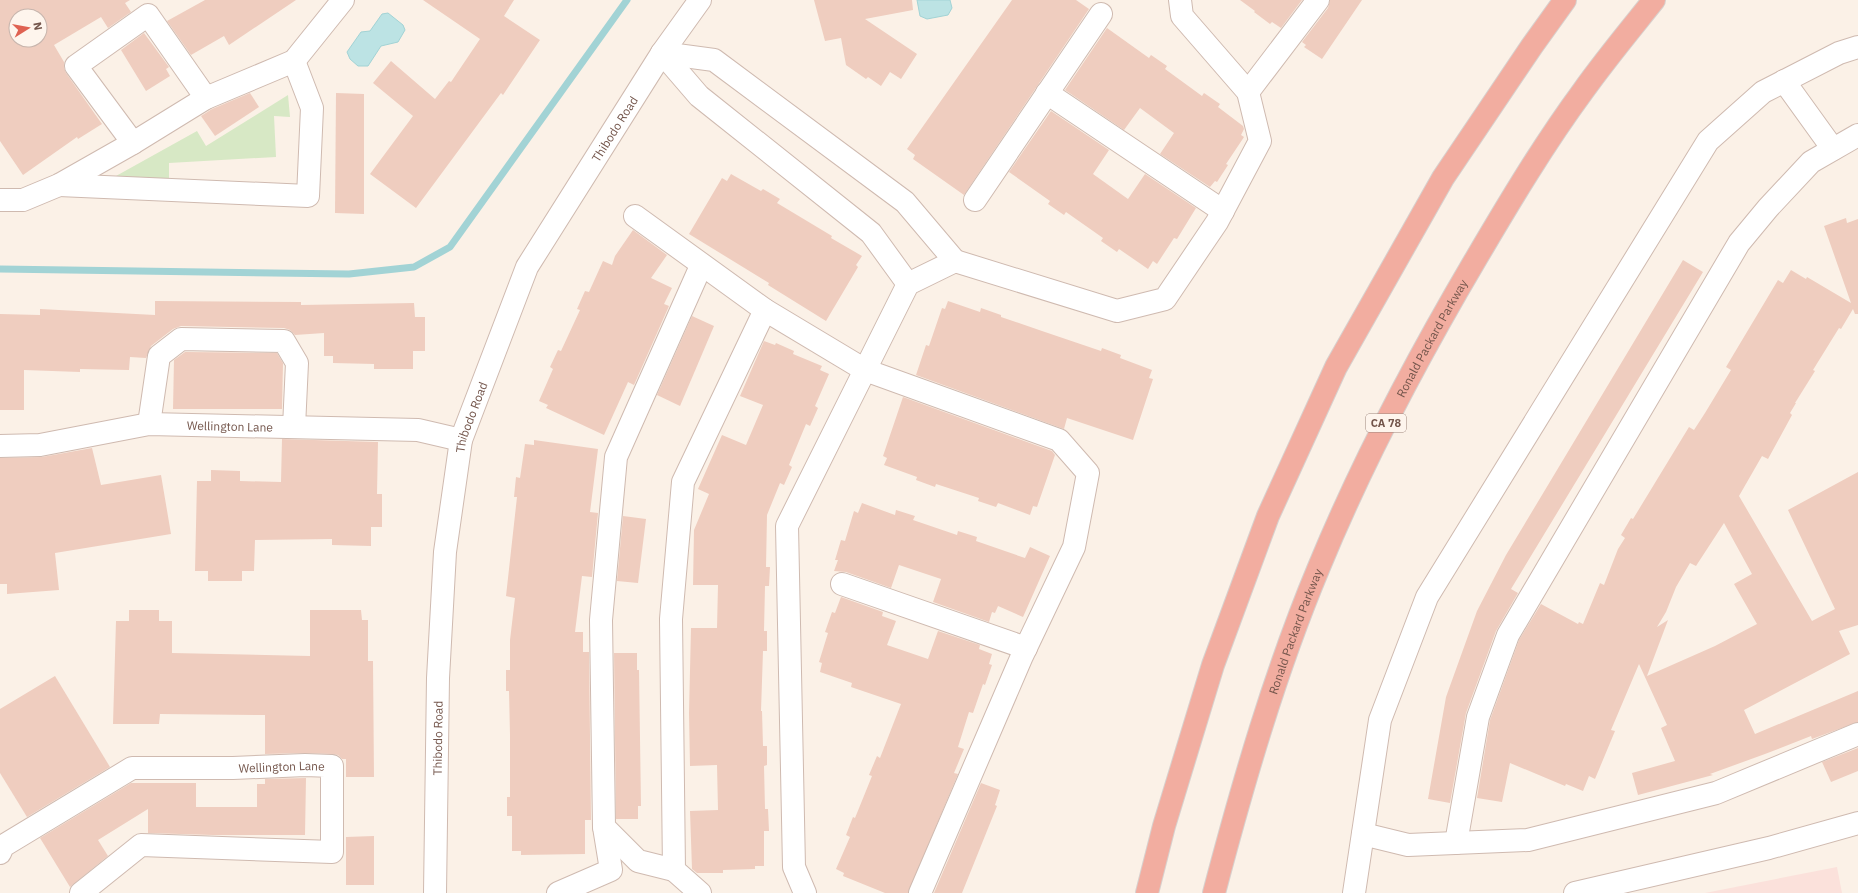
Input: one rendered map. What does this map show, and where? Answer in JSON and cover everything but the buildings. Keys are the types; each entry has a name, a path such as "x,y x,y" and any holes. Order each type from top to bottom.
{"highway":[{"path":"1147,893 1164,826 1216,658 1268,516 1336,367 1443,178 1532,46 1565,0"},
{"name":"Ronald Packard Parkway","path":"1214,893 1236,810 1276,684 1318,568 1366,460 1440,320 1510,202 1582,92 1654,0"}],"street":[{"name":"Thibodo Road","path":"435,893 438,678 445,560 461,440 527,267 662,53 700,0"},
{"path":"662,53 714,60 905,202 955,261 1117,311 1165,300 1223,211 1260,141 1248,92 1182,16 1180,0"},
{"path":"1248,92 1318,0"},
{"path":"0,200 23,200 59,185 133,143 206,98 294,62 341,1"},
{"path":"975,200 1101,14"},
{"path":"133,143 76,66 148,15 206,98"},
{"path":"1354,893 1380,720 1427,597 1708,141 1763,92 1839,53 1858,47"},
{"path":"662,53 699,96 871,233 908,284"},
{"path":"59,185 308,196 312,108 294,62"},
{"path":"1784,81 1833,149"},
{"path":"1047,93 1223,211"},
{"path":"1456,843 1478,717 1508,635 1740,243 1768,208 1811,162 1858,135"},
{"path":"635,216 701,266 765,310 865,370 1059,440 1088,473 1074,547 1026,648 920,893"},
{"path":"805,893 794,868 787,526 908,284 955,261"},
{"path":"558,893 611,870 604,827 601,620 616,457 701,266"},
{"path":"674,870 671,619 683,482 765,310"},
{"path":"149,424 159,356 181,339 284,341 297,363 294,427"},
{"name":"Wellington Lane","path":"0,446 40,445 149,424 418,430 461,440"},
{"path":"842,584 1026,648"},
{"path":"1363,834 1408,845 1528,840 1716,793 1858,734"},
{"name":"Wellington Lane","path":"0,853 3,846 132,768 233,768 305,765 332,766 332,852 141,846 81,893"},
{"path":"1575,893 1769,848 1858,823"},
{"path":"604,827 638,861 674,870 700,893"}],"shaded area":[{"path":"1837,867 1842,893 1705,893"}],"green space":[{"path":"288,95 290,117 274,116 276,157 169,163 169,180 116,176 197,131 206,146"}],"water":[{"path":"917,0 950,0 952,8 948,15 927,19 920,16"},
{"path":"388,13 403,25 405,30 398,42 381,46 368,66 358,66 350,59 347,52 361,32 370,31 382,14"}],"waterway":[{"path":"0,269 349,274 414,267 450,247 627,0"}]}
